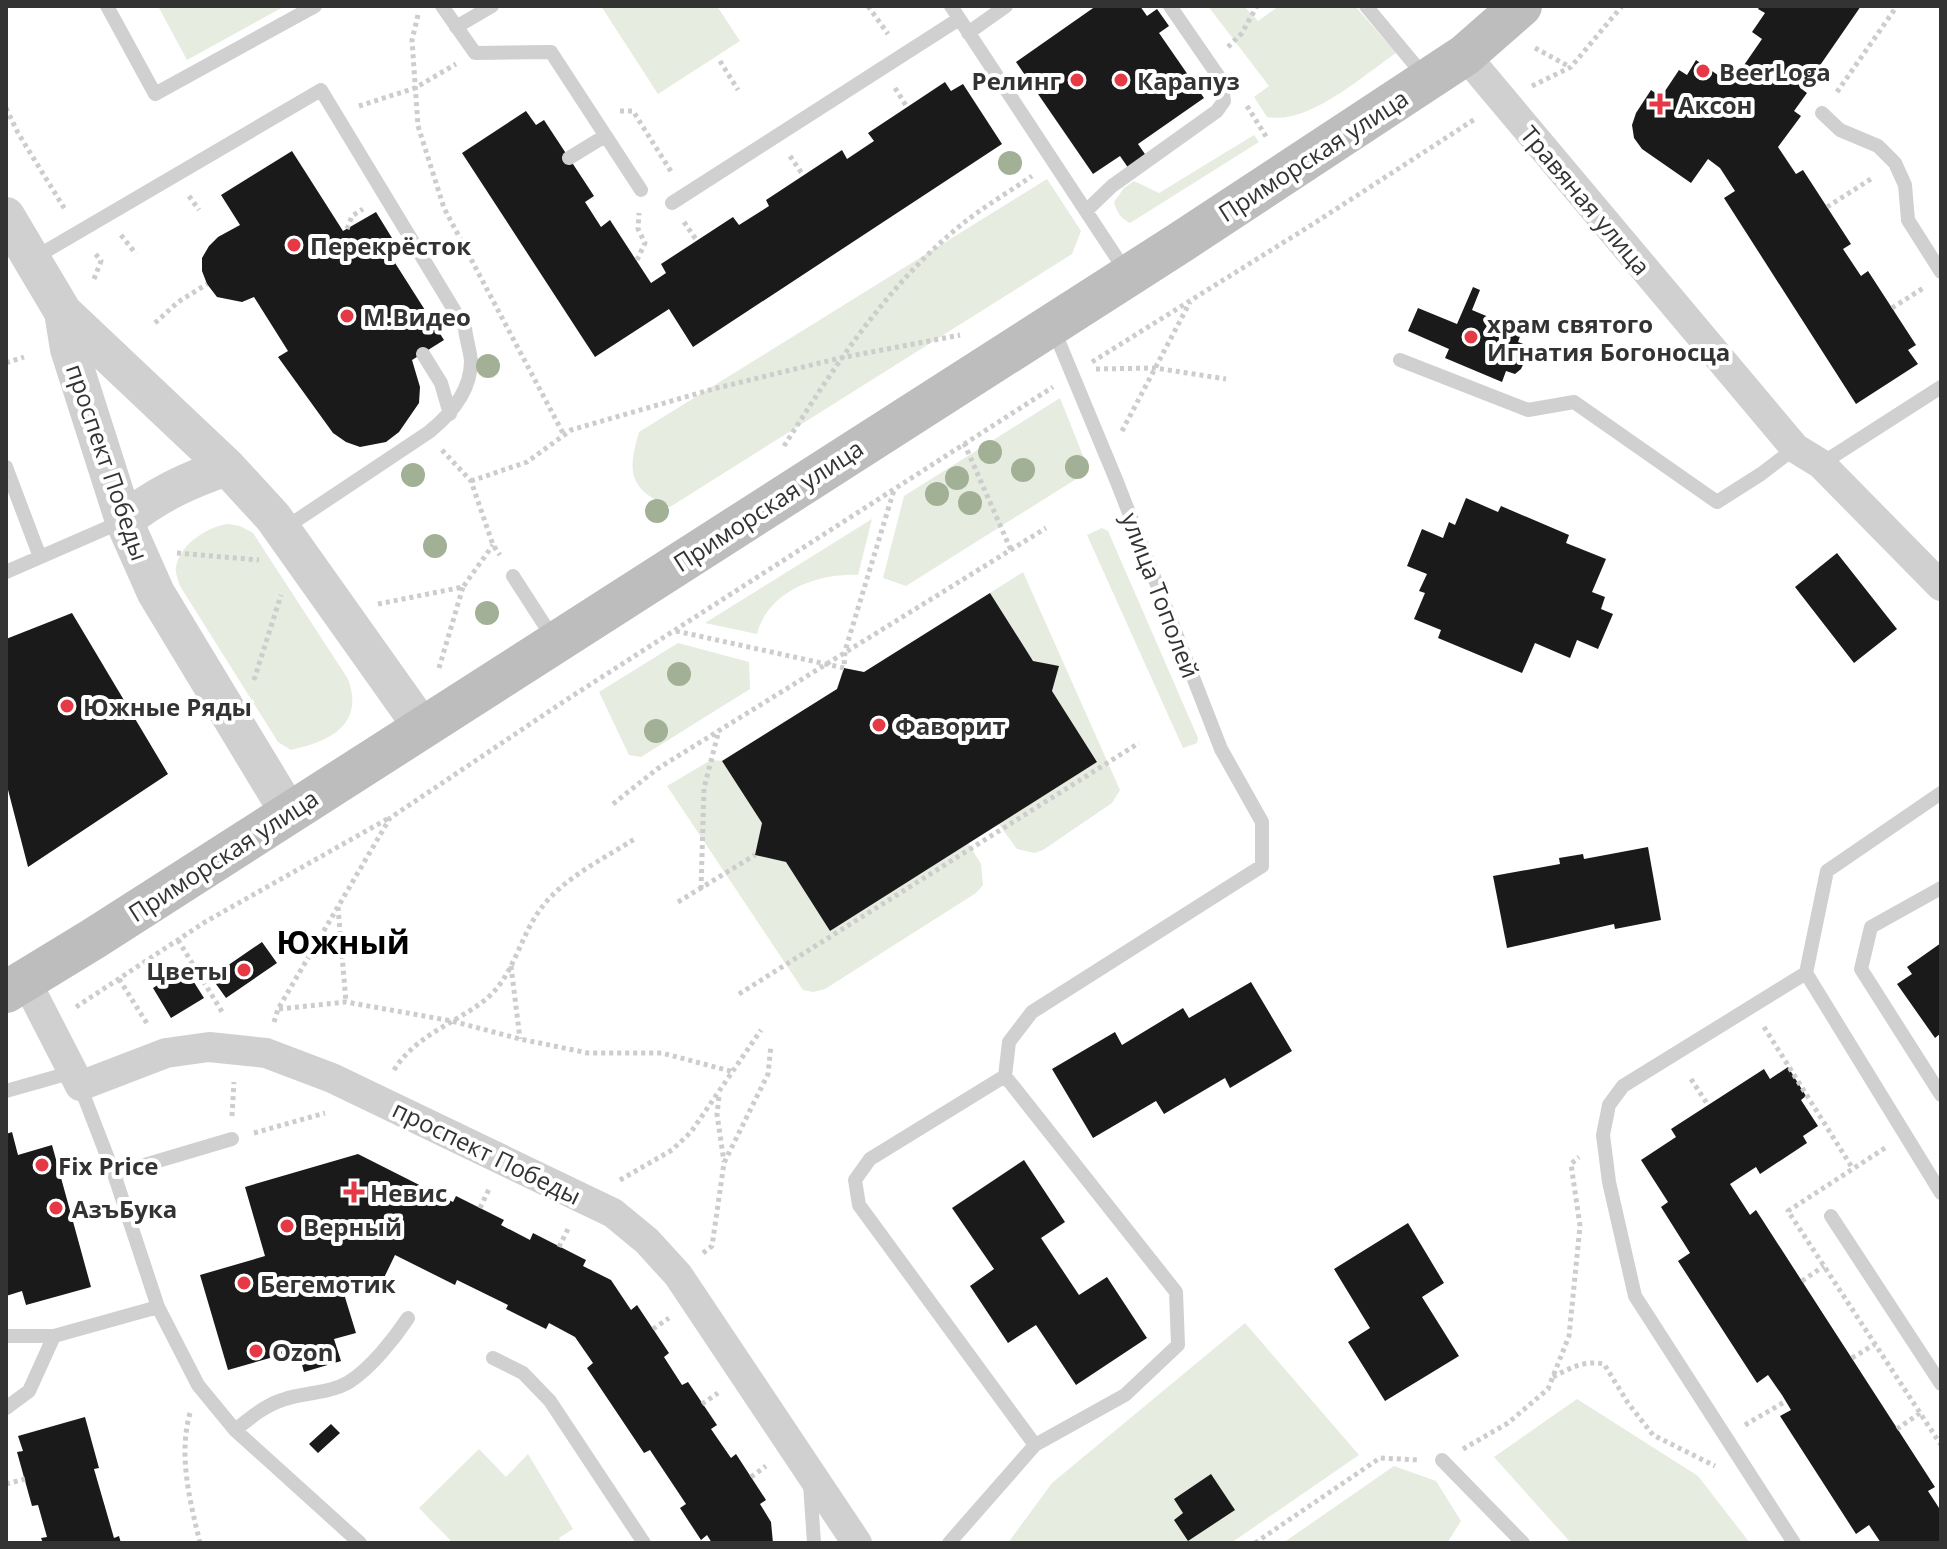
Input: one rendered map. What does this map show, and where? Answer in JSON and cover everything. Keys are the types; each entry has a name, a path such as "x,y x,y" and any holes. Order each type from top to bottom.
{"main road":[{"name":"Приморская улица","path":"14,982 289,813 1128,275 1465,55 1521,6"}],"street":[{"name":"Травяная улица","path":"1465,55 1808,456 1941,586"},
{"name":"проспект Победы","path":"6,216 63,312 227,467 274,545 342,614 422,727"},
{"name":"проспект Победы","path":"63,312 69,349 124,521 156,593 289,813"},
{"path":"124,521 145,503 170,489 227,467"},
{"path":"14,982 77,1079"},
{"name":"проспект Победы","path":"77,1079 166,1053 209,1047 252,1051 332,1078 613,1213 647,1241 678,1275 857,1543"}],"lane":[{"path":"107,6 155,94 315,6"},
{"path":"442,6 475,53 551,52 641,190"},
{"path":"456,27 492,6"},
{"path":"968,33 1006,6"},
{"path":"1087,210 1112,186 1217,111 1224,101 1221,80 1170,6"},
{"path":"1366,6 1428,80"},
{"path":"672,203 903,55 955,12 1128,275"},
{"path":"30,261 321,90 465,328 471,363 464,389 450,414 274,545"},
{"path":"1822,113 1840,130 1878,146 1895,163 1905,185 1908,220 1937,277"},
{"path":"569,158 605,136"},
{"name":"улица Тополей","path":"1005,1076 1009,1042 1032,1012 1262,866 1262,822 1221,749 1051,324"},
{"path":"423,354 441,383 450,414"},
{"path":"1400,360 1528,410 1574,402 1717,502 1761,474 1808,456 1941,387"},
{"path":"6,467 40,557"},
{"path":"6,572 124,521"},
{"path":"513,576 556,642"},
{"path":"1941,793 1827,871 1806,973 1941,1193"},
{"path":"1941,888 1871,927 1861,969 1941,1095"},
{"path":"1794,1543 1635,1296 1609,1182 1603,1135 1609,1105 1623,1086 1806,973"},
{"path":"949,1543 1035,1445 1125,1395 1178,1345 1176,1292 1005,1076 870,1159 855,1180 859,1205 1035,1445"},
{"path":"6,1091 77,1079 114,1174 158,1307 198,1385 235,1430 357,1542"},
{"path":"114,1174 232,1139"},
{"path":"1831,1216 1941,1384"},
{"path":"6,1336 54,1336 158,1307"},
{"path":"235,1430 261,1410 284,1399 326,1390 349,1381 392,1342 408,1318"},
{"path":"6,1408 29,1391 54,1336"},
{"path":"493,1358 523,1373 550,1401 644,1543"},
{"path":"1442,1460 1523,1543"},
{"path":"809,1471 814,1543"}],"path":[{"path":"420,6 412,40 418,126 444,208 564,435"},
{"path":"868,6 903,55"},
{"path":"1211,64 1242,33 1257,6"},
{"path":"1226,379 1155,368 1093,366 1502,101 1571,67 1622,6"},
{"path":"1822,113 1897,6"},
{"path":"1535,48 1571,67"},
{"path":"335,113 415,88 475,53"},
{"path":"720,61 738,90"},
{"path":"1245,103 1271,144"},
{"path":"6,108 66,210"},
{"path":"633,111 659,154"},
{"path":"784,446 840,358 890,293 961,226 1055,160"},
{"path":"1827,207 1895,163"},
{"path":"637,260 645,243 638,229 641,190"},
{"path":"347,229 352,216"},
{"path":"121,235 136,254"},
{"path":"94,279 101,261"},
{"path":"1892,308 1937,277"},
{"path":"155,323 178,302 207,284"},
{"path":"1107,458 1191,301"},
{"path":"471,481 527,462 571,430 713,389 840,358 961,334"},
{"path":"6,363 24,357"},
{"path":"65,1014 178,940 390,818 552,708 1043,394"},
{"path":"429,432 471,481 493,545 513,576"},
{"path":"964,443 1011,550"},
{"path":"675,630 844,668 845,651 894,490"},
{"path":"613,804 657,769 719,729 1046,528"},
{"path":"182,553 274,545"},
{"path":"439,668 463,587 493,545"},
{"path":"250,693 285,584"},
{"path":"342,614 399,598 463,587"},
{"path":"701,889 704,788 719,729"},
{"path":"739,994 1139,743"},
{"path":"232,1139 231,1100 252,1051 390,818"},
{"path":"375,1099 400,1060 424,1037 487,999 511,966 542,907 563,887 636,838"},
{"path":"678,902 755,855"},
{"path":"338,906 346,1002"},
{"path":"178,940 227,1019 252,1051"},
{"path":"511,966 520,1039"},
{"path":"119,979 166,1053"},
{"path":"278,1009 346,1002 452,1021 588,1053 662,1053 734,1072"},
{"path":"1751,1006 1853,1169"},
{"path":"584,1199 672,1150 691,1132 761,1030"},
{"path":"724,1163 768,1074 771,1045"},
{"path":"1691,1079 1708,1105"},
{"path":"678,1275 712,1246 724,1163 717,1114 719,1093"},
{"path":"251,1134 305,1119"},
{"path":"1255,1543 1380,1458 1442,1460 1508,1423 1548,1389 1569,1336 1580,1226 1571,1164 1603,1135"},
{"path":"1864,1163 1880,1152"},
{"path":"1802,1281 1824,1266"},
{"path":"1852,1358 1875,1344"},
{"path":"1552,1378 1593,1361 1604,1364 1653,1435 1723,1469 1739,1461"},
{"path":"198,1385 188,1423 185,1461 189,1498 200,1543"},
{"path":"1724,1436 1786,1401"},
{"path":"1897,1429 1920,1413"},
{"path":"6,1484 25,1479"}],"shaded area":[{"path":"158,6 285,6 187,60"},
{"path":"601,6 717,6 740,41 658,94"},
{"path":"1208,6 1244,6 1258,21 1279,6 1355,6 1396,53 1317,106 1300,114 1267,117 1254,97 1269,86"},
{"path":"1254,135 1259,142 1130,223 1118,212 1114,202 1124,188 1134,181 1159,193"},
{"path":"1047,179 1081,231 1072,254 670,507 639,486 633,458 639,432"},
{"path":"1060,398 1089,471 906,586 883,578 904,496"},
{"path":"872,519 858,575 811,581 783,596 763,619 757,634 705,623"},
{"path":"229,524 253,533 348,679 352,708 347,720 330,736 305,747 291,750 278,742 180,586 176,569 183,551 204,532"},
{"path":"1102,528 1108,531 1198,738 1197,743 1183,748 1087,535"},
{"path":"1023,572 1120,790 1112,803 1034,853 1017,849 998,823 1097,762 1052,691 1059,666 1033,661 990,593"},
{"path":"678,643 749,662 750,689 641,757 629,755 599,692"},
{"path":"711,760 722,761 762,823 755,855 786,862 830,931 968,843 981,864 983,885 976,893 825,989 813,992 803,990 667,786"},
{"path":"1245,1323 1359,1455 1231,1543 1008,1543 1052,1483"},
{"path":"1577,1399 1698,1476 1750,1543 1571,1543 1494,1457"},
{"path":"479,1449 506,1477 528,1454 573,1529 559,1538 561,1543 453,1543 419,1508"},
{"path":"1394,1466 1436,1481 1461,1521 1447,1543 1283,1543"}],"building":[{"path":"1096,6 1140,6 1147,16 1157,9 1169,26 1159,33 1204,98 1138,144 1147,157 1129,169 1120,156 1093,174 1016,62"},
{"path":"1760,6 1861,6 1803,90 1807,93 1794,111 1801,116 1778,147 1796,174 1803,170 1851,244 1843,249 1861,276 1868,271 1916,345 1908,350 1918,364 1856,404 1724,198 1735,191 1720,168 1708,159 1691,183 1642,149 1634,138 1632,125 1636,113 1651,90 1661,97 1679,70 1687,75 1696,60 1731,84 1762,39 1752,32 1765,13 1758,9"},
{"path":"945,82 951,91 963,84 1002,144 693,347 669,309 595,357 462,153 526,111 536,125 544,120 594,196 585,202 601,227 610,220 651,283 666,273 661,264 733,217 739,225 769,206 766,200 842,150 847,159 874,141 868,133"},
{"path":"292,151 343,231 376,212 392,238 383,244 444,340 412,360 420,387 419,403 399,432 386,442 360,447 333,433 278,357 288,351 254,297 242,302 217,297 202,271 202,258 209,246 218,237 240,225 221,195"},
{"name":"храм святого Игнатия Богоносца","path":"1473,287 1480,290 1472,310 1522,331 1518,342 1526,345 1528,354 1521,369 1515,374 1506,371 1502,382 1445,358 1449,349 1408,331 1418,308 1457,324"},
{"path":"1466,498 1498,512 1501,506 1569,535 1566,543 1606,559 1592,592 1605,597 1601,609 1613,614 1598,649 1577,640 1570,658 1535,643 1522,673 1438,638 1441,630 1414,619 1425,593 1419,591 1427,574 1407,566 1422,529 1443,538 1449,522 1455,525"},
{"path":"1837,553 1897,629 1854,663 1795,587"},
{"path":"990,593 1033,661 1059,666 1052,691 1097,762 830,931 786,862 755,855 762,823 722,761 837,689 844,668 864,672"},
{"name":"Южные Ряды","path":"72,613 168,774 28,867 6,782 6,639"},
{"path":"1648,847 1661,920 1615,929 1614,924 1507,948 1493,876 1560,864 1559,858 1583,854 1584,859"},
{"name":"Цветы","path":"262,942 277,963 226,998 211,977"},
{"path":"1941,943 1941,1033 1935,1038 1897,984 1912,974 1907,967"},
{"path":"185,968 204,998 171,1018 153,988"},
{"path":"1251,982 1292,1051 1230,1088 1225,1078 1164,1114 1156,1101 1093,1138 1052,1069 1115,1032 1122,1045 1183,1008 1189,1018"},
{"path":"1788,1067 1806,1096 1801,1100 1818,1126 1803,1136 1807,1143 1760,1174 1756,1167 1730,1184 1750,1215 1756,1210 1935,1487 1928,1491 1941,1511 1941,1543 1881,1543 1869,1525 1856,1534 1780,1416 1791,1410 1782,1395 1768,1375 1757,1383 1678,1261 1690,1253 1661,1207 1668,1202 1641,1160 1676,1137 1671,1129 1764,1069 1770,1079"},
{"path":"12,1132 18,1155 52,1145 91,1287 26,1305 22,1291 6,1296 6,1134"},
{"path":"358,1154 453,1202 456,1196 504,1220 501,1225 530,1240 533,1233 586,1260 583,1266 611,1280 631,1310 637,1305 669,1353 664,1357 682,1385 688,1382 717,1425 711,1429 731,1458 736,1454 766,1500 760,1504 771,1522 773,1543 712,1543 707,1535 701,1540 680,1508 686,1504 650,1450 644,1453 587,1368 593,1363 575,1337 549,1323 546,1329 506,1309 508,1305 457,1280 455,1285 395,1255 381,1284 344,1294 356,1333 334,1339 341,1361 304,1372 298,1350 228,1370 200,1275 265,1256 245,1187"},
{"path":"1024,1160 1065,1222 1041,1238 1079,1295 1107,1277 1147,1338 1076,1385 1036,1325 1008,1343 970,1286 994,1269 952,1208"},
{"path":"1408,1223 1444,1283 1422,1297 1459,1356 1385,1401 1348,1342 1370,1328 1334,1269"},
{"path":"85,1417 99,1468 94,1469 114,1538 119,1536 121,1543 43,1543 41,1538 47,1537 38,1505 32,1506 17,1452 23,1451 18,1436"},
{"path":"331,1424 340,1433 318,1453 309,1444"},
{"path":"1211,1474 1235,1510 1188,1541 1174,1520 1183,1513 1174,1499"}],"place":[{"name":"BeerLoga","path":"1703,71"},
{"name":"Релинг","path":"1077,80"},
{"name":"Карапуз","path":"1121,80"},
{"name":"Аксон","path":"1660,104"},
{"name":"Перекрёсток","path":"294,245"},
{"name":"М.Видео","path":"347,316"},
{"name":"храм святого Игнатия Богоносца","path":"1471,337"},
{"name":"Южные Ряды","path":"67,706"},
{"name":"Фаворит","path":"879,725"},
{"name":"Цветы","path":"244,970"},
{"name":"Fix Price","path":"42,1165"},
{"name":"Невис","path":"354,1192"},
{"name":"АзъБука","path":"56,1208"},
{"name":"Верный","path":"287,1226"},
{"name":"Бегемотик","path":"244,1283"},
{"name":"Ozon","path":"256,1351"}],"district":[{"name":"Южный","path":"343,941"}]}
